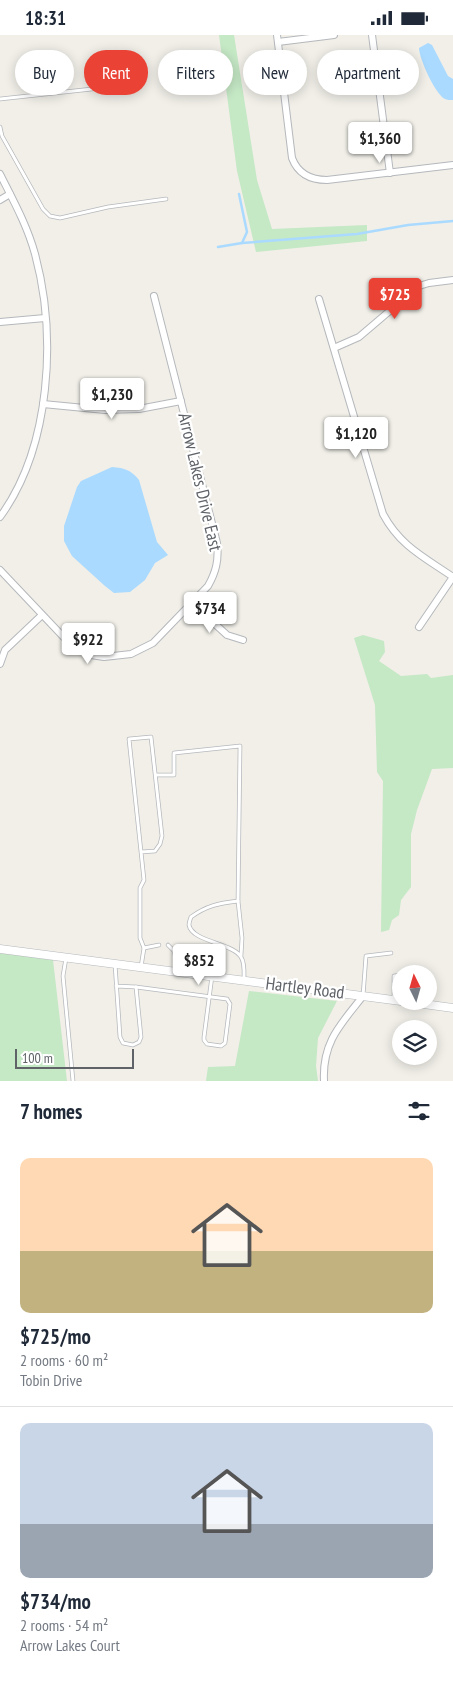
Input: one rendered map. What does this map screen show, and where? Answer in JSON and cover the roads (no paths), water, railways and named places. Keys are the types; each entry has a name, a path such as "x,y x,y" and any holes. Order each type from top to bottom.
{"street":[{"path":"334,35 277,39 292,158 295,165 312,179 327,180 453,165"},
{"path":"372,35 390,173"},
{"path":"0,173 22,218 42,283 47,365 43,404 34,443 23,477 0,517"},
{"path":"0,200 10,194"},
{"path":"334,348 359,337 420,286 453,280"},
{"name":"Arrow Lakes Drive East","path":"0,570 72,646 91,655 104,657 132,654 153,643 208,586 214,576 217,565 217,543 154,296"},
{"path":"319,299 383,514 390,528 402,542 453,577 419,627"},
{"path":"0,322 45,318"},
{"path":"43,404 105,410 138,409 181,401"},
{"path":"192,603 227,635 243,640"},
{"path":"0,664 5,650 42,615"},
{"name":"Hartley Road","path":"0,949 392,1000"},
{"path":"324,1081 325,1059 331,1039 363,996"},
{"name":"Hartley Road","path":"438,1006 453,1008"}],"lane":[{"path":"0,99 84,90"},
{"path":"0,127 6,144 43,209 50,216 60,218 108,207 166,199"},
{"path":"141,852 155,851 160,844 162,836 151,737 129,739 141,852 144,880 140,888 140,938 144,948 141,967"},
{"path":"156,775 174,775 174,753 240,746 238,901 244,981"},
{"path":"238,901 218,903 201,910 191,917 190,925 194,932 235,951 241,957"},
{"path":"144,948 159,945"},
{"path":"168,945 174,951 179,972"},
{"path":"363,996 366,956 392,953"},
{"path":"67,957 63,975 73,1081"},
{"path":"115,964 120,1037 123,1043 131,1045 138,1043 141,1037 136,987"},
{"path":"116,986 210,995 226,998 230,1003 225,1043 221,1046 207,1044 204,1041 210,995 212,976"}],"water":[{"path":"428,43 432,45 448,76 453,79 453,100 441,96 432,83 419,48"},
{"path":"112,467 127,470 139,480 157,542 168,555 155,563 145,580 130,592 114,593 72,556 64,541 64,526 77,487 81,481"}],"waterway":[{"path":"239,194 247,232 242,243"},
{"path":"218,247 242,243 357,234 408,225 453,221"}]}
